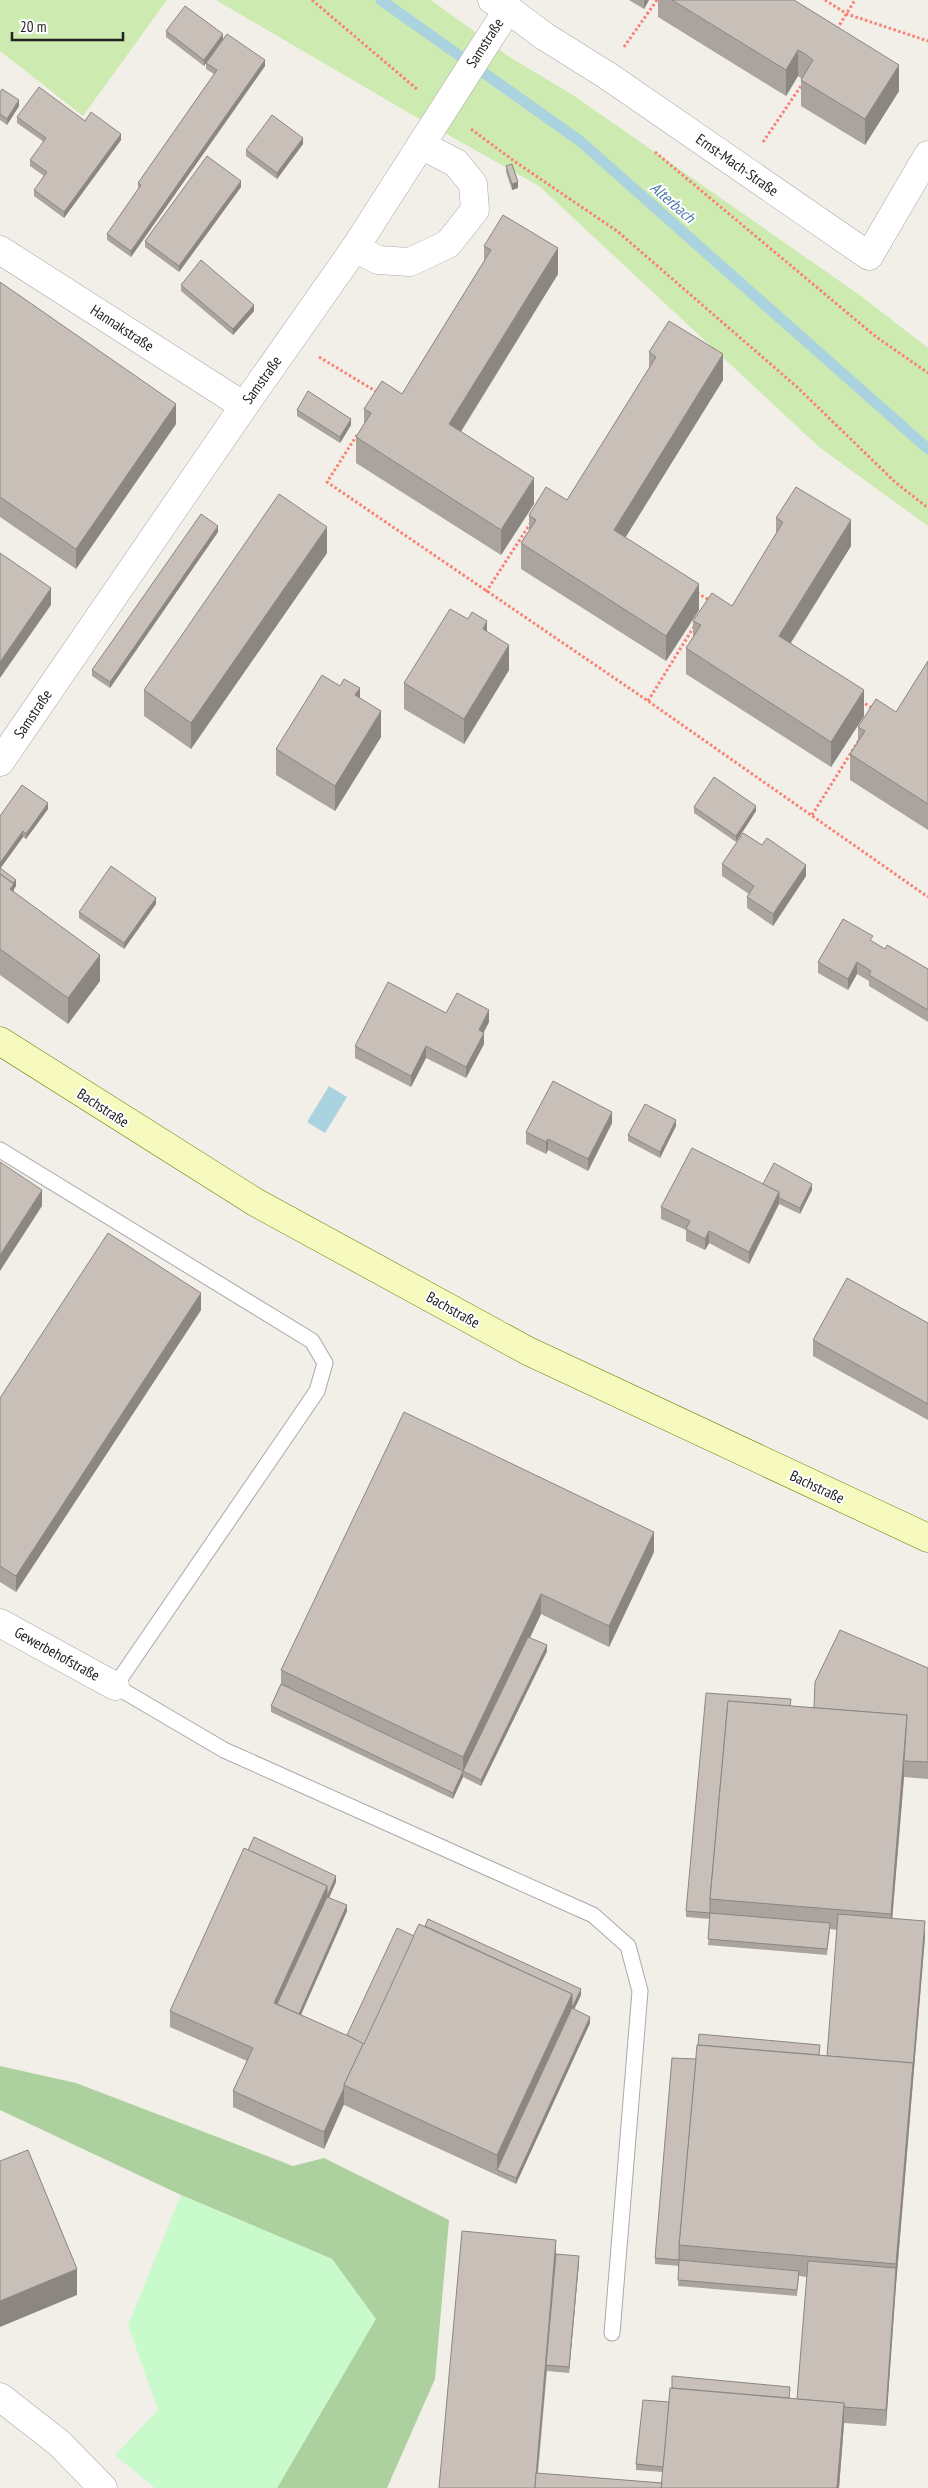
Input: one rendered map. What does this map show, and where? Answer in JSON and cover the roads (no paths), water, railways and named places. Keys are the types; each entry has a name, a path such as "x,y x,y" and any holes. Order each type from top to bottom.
{"street":[{"name":"Samstraße","path":"0,762 244,406 355,248 486,41 500,4"},
{"name":"Ernst-Mach-Straße","path":"500,4 544,36 608,76 869,256 928,155"},
{"path":"355,248 378,260 410,262 448,244 474,210 473,184 456,163 421,145"},
{"name":"Hannakstraße","path":"0,250 244,406"},
{"name":"Bachstraße","path":"0,1041 255,1202 528,1351 928,1538"},
{"name":"Gewerbehofstraße","path":"0,1623 115,1686"},
{"path":"0,2397 59,2443 91,2484"}],"lane":[{"path":"0,1150 312,1341 325,1363 318,1391 115,1686 224,1750 593,1915 628,1946 640,1990 612,2332"}],"water":[{"path":"329,1086 347,1097 325,1133 307,1122"}],"waterway":[{"name":"Alterbach","path":"381,0 580,141 928,449"}]}
